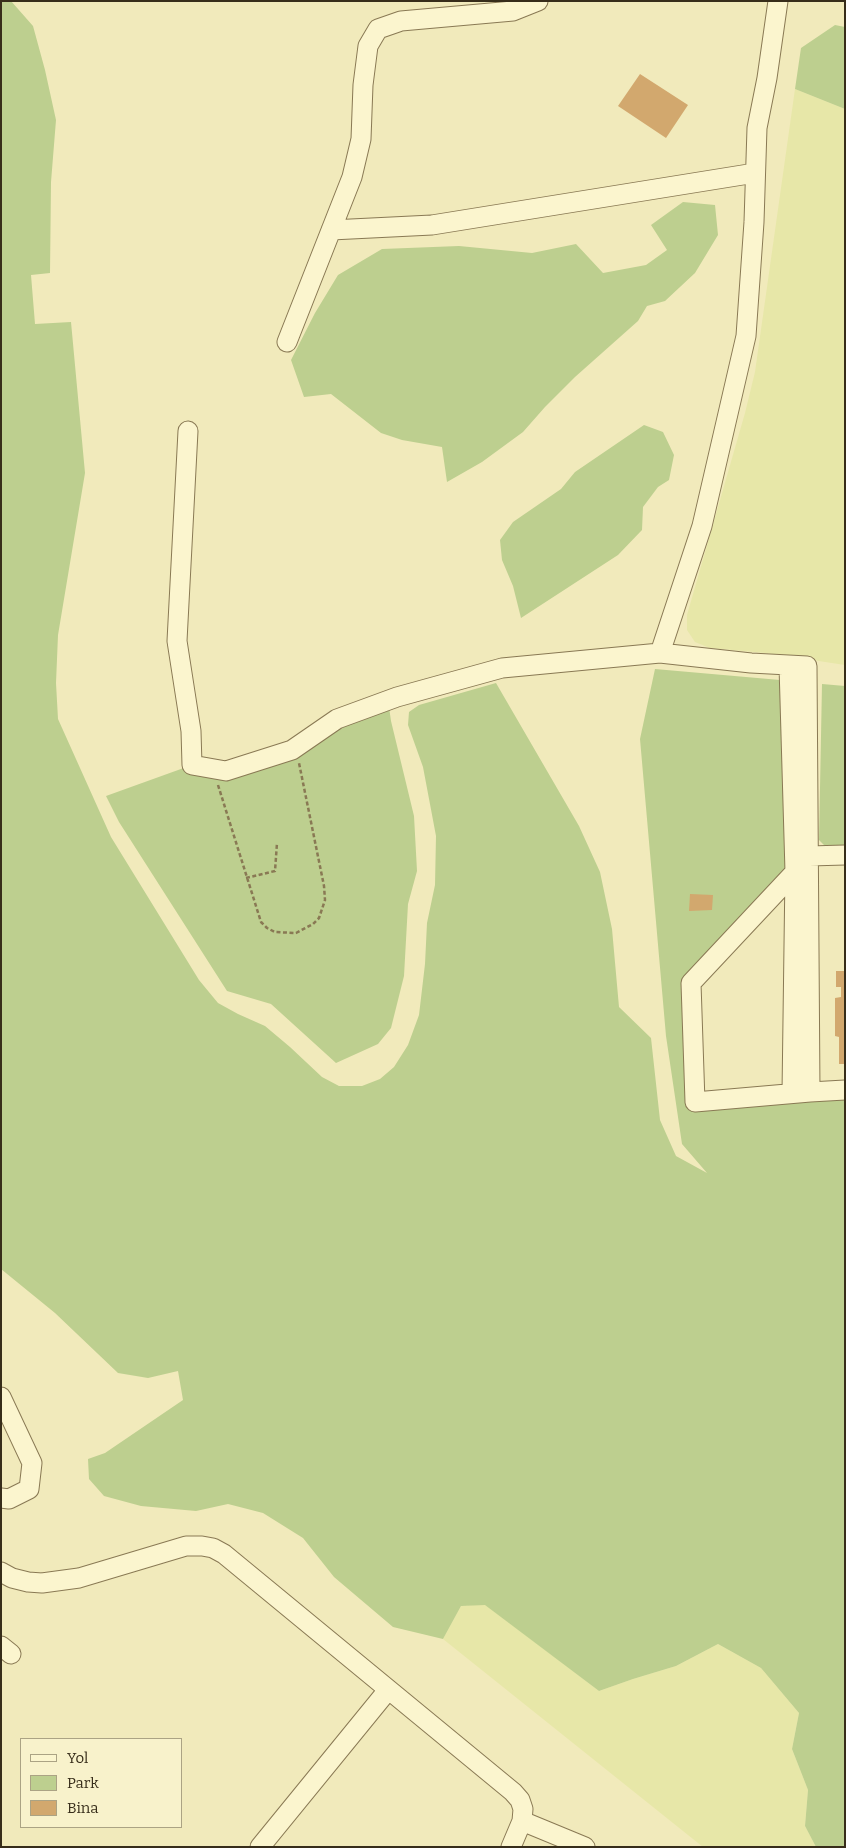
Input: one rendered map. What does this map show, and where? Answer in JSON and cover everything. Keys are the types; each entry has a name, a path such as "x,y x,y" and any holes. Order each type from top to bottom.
{"street":[{"path":"287,342 352,177 361,139 363,85 368,46 378,29 401,21 513,11 538,1"},
{"path":"660,653 702,526 746,336 757,128 768,78 778,1"},
{"path":"331,230 432,224 755,173"},
{"path":"188,431 177,641 191,731 192,765 226,771 296,748 337,719 397,697 502,668 660,653 798,666"},
{"path":"798,666 809,856 801,1092"},
{"path":"798,666 795,872 801,1092"},
{"path":"809,856 845,855"},
{"path":"795,872 691,983 696,1102 801,1092 845,1090"},
{"path":"1,1398 32,1463 30,1489 9,1498 1,1498"},
{"path":"1,1572 12,1578 42,1583 79,1578 186,1546 213,1548 224,1554 513,1792 520,1800 524,1809 522,1821 511,1847"},
{"path":"260,1847 388,1690"},
{"path":"522,1821 585,1847"}],"path":[{"path":"214,769 261,922 275,932 296,933 313,924 319,918 325,900 324,886 296,748"},
{"path":"246,878 275,871 277,843"}],"green space":[{"path":"1,1 11,1 33,26 56,120 51,182 50,273 31,275 35,324 71,322 85,473 58,635 56,683 58,719 111,837 199,980 218,1003 265,1026 322,1077 339,1086 362,1086 380,1079 394,1067 408,1045 419,1015 425,964 427,923 435,885 436,836 423,767 408,725 409,712 419,705 496,683 579,826 600,872 612,929 619,1007 651,1038 660,1120 676,1156 707,1173 682,1144 666,1036 640,739 655,669 780,680 789,868 692,972 689,1107 845,1099 845,1847 816,1847 805,1826 808,1790 792,1749 799,1713 761,1668 718,1644 676,1666 599,1691 485,1605 461,1606 443,1639 393,1627 334,1577 303,1538 263,1513 228,1504 196,1511 141,1506 104,1496 89,1479 88,1459 105,1453 183,1400 178,1371 148,1378 118,1373 55,1313 1,1269"},
{"path":"835,25 845,27 845,109 795,89 801,48"},
{"path":"795,89 845,109 845,665 766,653 710,648 695,642 687,630 687,615 755,372"},
{"path":"683,202 715,205 718,235 695,273 665,301 647,306 638,321 575,377 523,432 482,462 447,482 442,447 402,440 381,433 331,394 304,397 291,360 315,313 338,275 382,249 459,246 532,253 576,244 603,273 646,265 667,250 651,225"},
{"path":"644,425 663,432 674,455 669,480 658,487 643,507 642,530 618,555 521,618 513,586 502,560 500,540 513,522 561,489 575,472"},
{"path":"822,684 845,686 845,847 828,849 819,840"},
{"path":"388,700 391,721 414,816 417,871 408,904 404,976 391,1028 378,1044 336,1063 271,1004 227,991 119,822 106,796 192,765 226,771"},
{"path":"485,1604 599,1691 676,1666 718,1644 761,1668 799,1713 792,1749 808,1790 805,1826 816,1847 703,1847 443,1639 461,1606"}],"building":[{"path":"640,74 688,105 666,138 618,106"},
{"path":"690,894 713,895 712,910 689,911"},
{"path":"836,971 845,971 845,1064 839,1064 839,1037 835,1036 835,998 841,997 841,987 836,987"}]}
